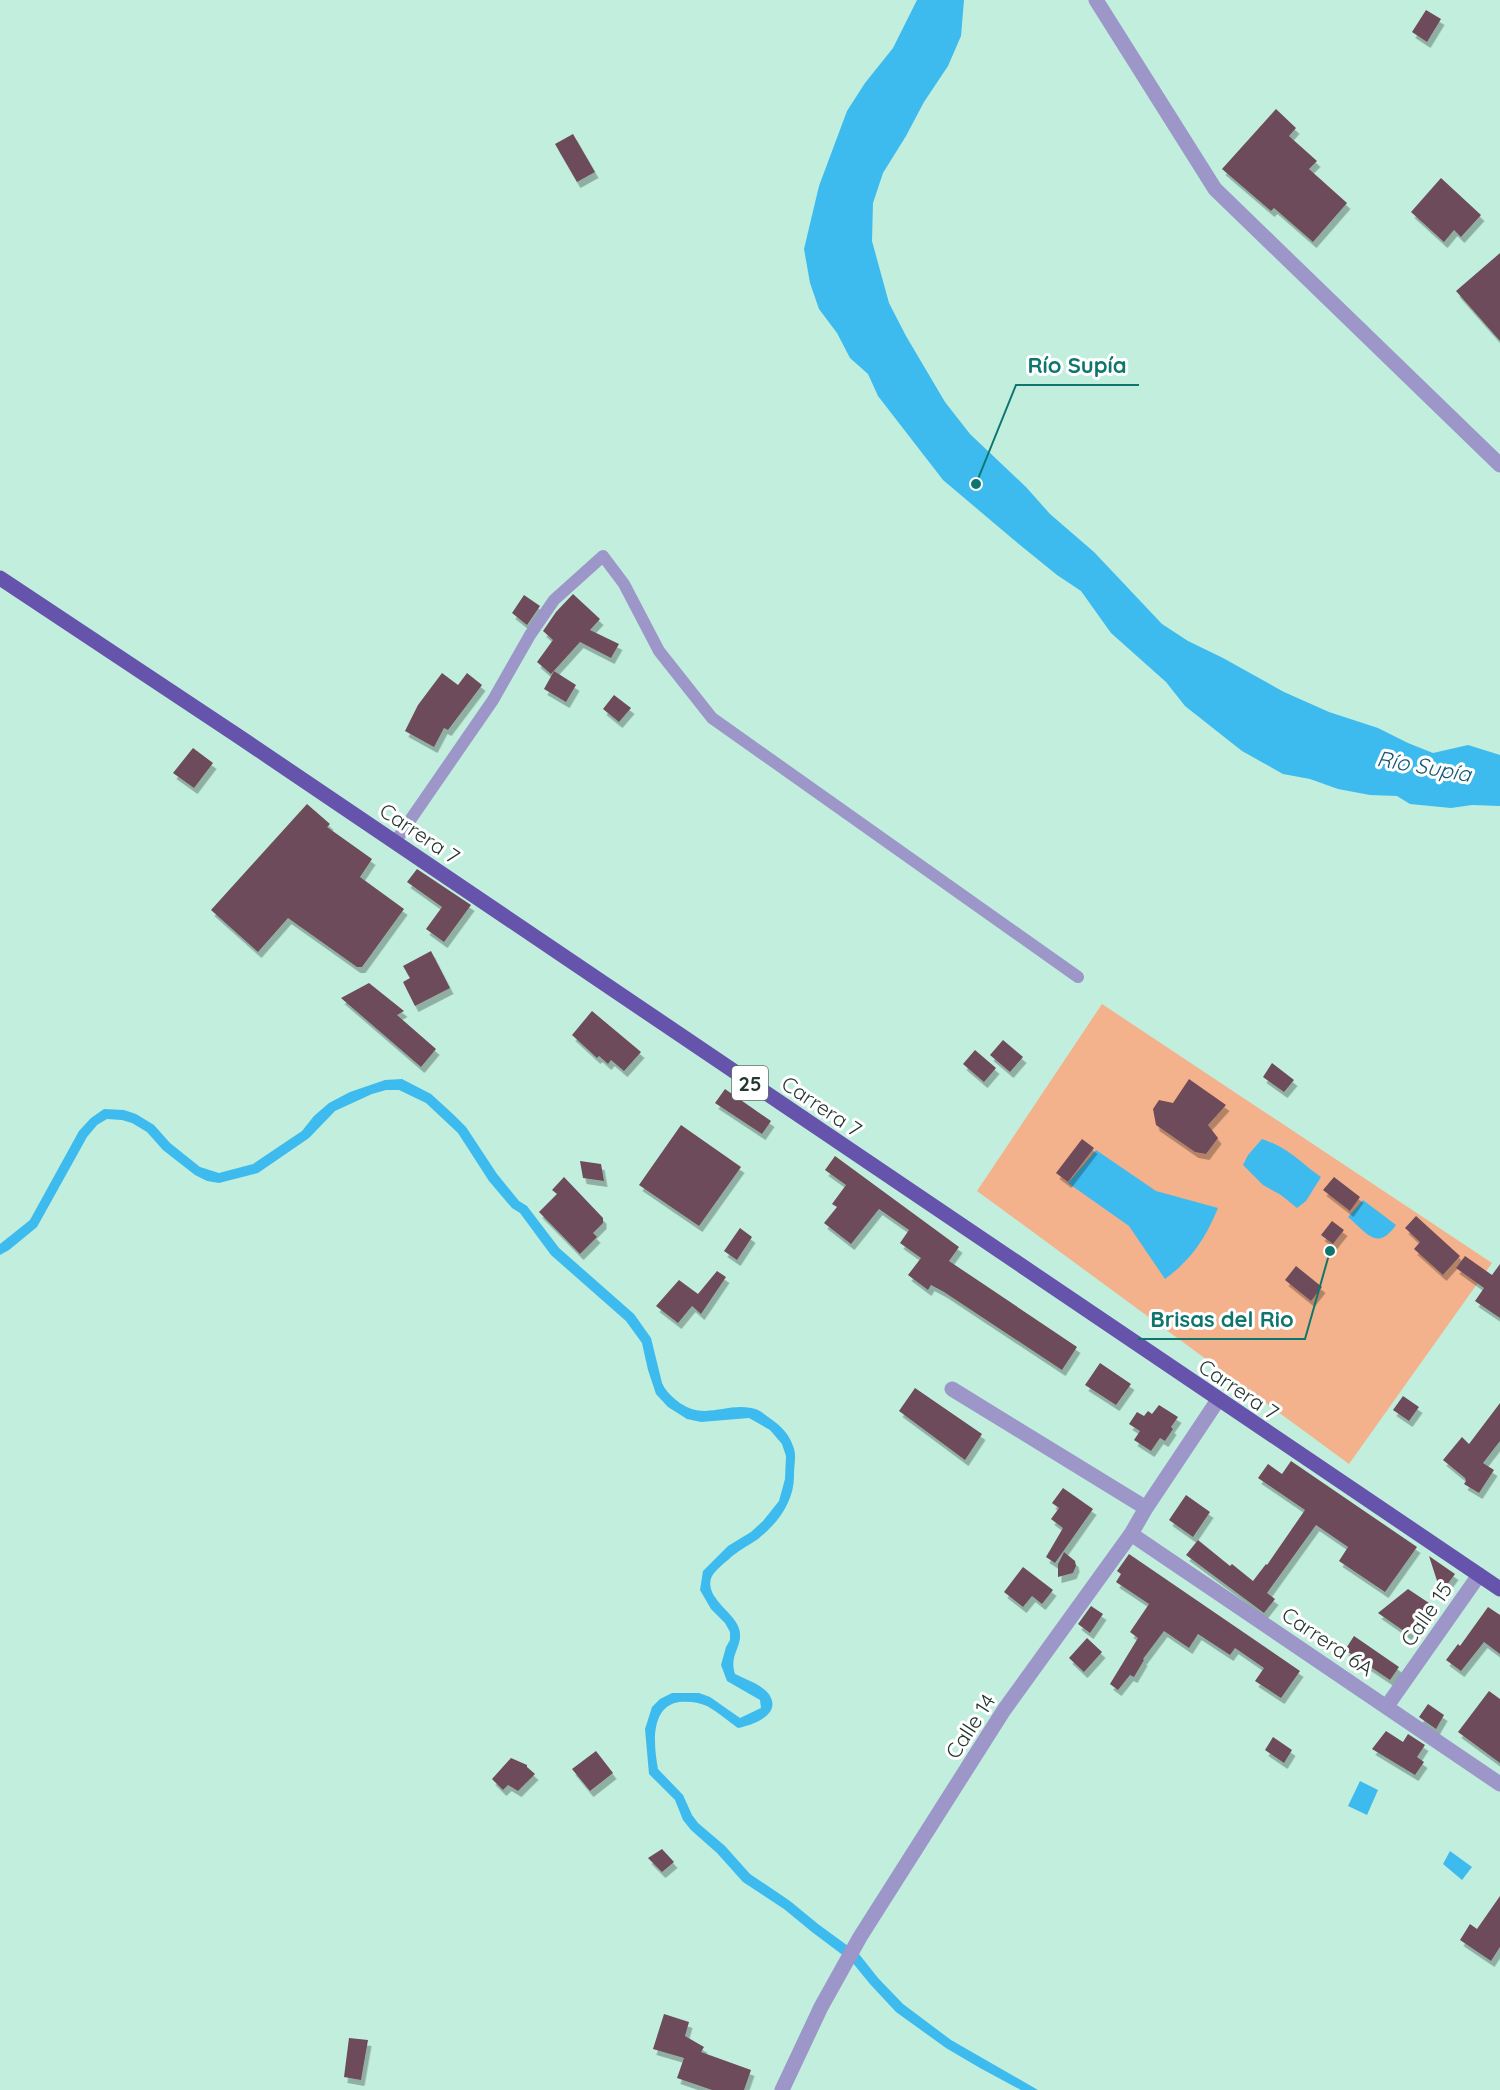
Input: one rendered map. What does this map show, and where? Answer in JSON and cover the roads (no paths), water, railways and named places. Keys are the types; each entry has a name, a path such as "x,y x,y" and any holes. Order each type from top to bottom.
{"main road":[{"name":"Carrera 7","path":"0,578 395,842 1500,1589"}],"street":[{"path":"1096,0 1215,189 1500,465"},
{"path":"952,1389 1146,1508"},
{"name":"Calle 14","path":"782,2090 821,2007 860,1937 1004,1710 1131,1534 1218,1400"},
{"name":"Carrera 6A","path":"1131,1534 1500,1784"},
{"name":"Calle 15","path":"1387,1706 1479,1575"}],"lane":[{"path":"395,842 493,700 530,635 554,600 603,555 624,584 659,651 712,718 1078,977"}],"water":[{"path":"917,0 964,0 961,36 948,66 924,102 883,173 873,203 872,241 889,303 945,402 970,434 1026,487 1050,514 1094,552 1162,624 1188,641 1284,692 1329,712 1378,728 1433,753 1468,745 1500,755 1500,806 1472,805 1451,808 1410,804 1397,796 1370,795 1338,789 1310,779 1283,774 1242,751 1185,706 1166,682 1111,633 1081,591 1057,575 943,480 878,396 868,374 850,358 837,333 819,309 810,283 804,249 819,186 847,111 865,83 893,48"},
{"path":"402,1079 431,1094 466,1127 497,1174 519,1201 527,1206 559,1248 634,1314 651,1338 662,1383 676,1400 695,1410 704,1411 741,1407 757,1409 781,1427 793,1446 794,1483 784,1510 766,1532 718,1569 710,1583 714,1596 735,1620 740,1633 733,1667 735,1674 765,1690 772,1700 772,1707 765,1717 738,1728 704,1705 679,1702 669,1705 662,1711 656,1729 655,1750 658,1769 683,1795 698,1823 725,1846 750,1874 790,1901 859,1954 903,2004 951,2040 1038,2090 1021,2090 980,2068 946,2048 896,2012 852,1962 784,1909 743,1882 717,1853 691,1830 683,1820 675,1800 649,1774 645,1729 652,1707 660,1699 672,1693 699,1693 710,1697 740,1718 761,1708 760,1700 727,1681 721,1665 730,1640 730,1632 725,1623 711,1609 700,1590 703,1571 728,1546 751,1532 763,1521 779,1501 785,1479 786,1456 782,1444 770,1430 749,1418 701,1422 687,1419 668,1407 656,1394 642,1343 626,1321 551,1255 520,1213 512,1208 489,1181 458,1133 426,1103 399,1090 386,1090 372,1094 335,1111 309,1138 258,1173 219,1183 207,1181 195,1175 163,1150 147,1132 132,1123 107,1119 97,1125 87,1137 37,1227 0,1255 0,1244 30,1220 79,1131 91,1118 104,1109 124,1110 136,1114 154,1125 170,1143 200,1167 219,1173 253,1164 302,1131 329,1103 350,1092 385,1080"},
{"path":"1262,1139 1287,1151 1321,1177 1306,1201 1297,1208 1281,1195 1263,1185 1243,1165 1248,1155"},
{"path":"1096,1150 1156,1191 1218,1208 1197,1248 1165,1279 1129,1226 1068,1183"},
{"path":"1363,1200 1396,1225 1383,1237 1377,1239 1372,1237 1348,1217"},
{"path":"1360,1781 1378,1790 1367,1815 1348,1806"},
{"path":"1450,1851 1472,1867 1462,1880 1443,1864"}],"place":[{"name":"Río Supía","path":"976,484"},
{"name":"Brisas del Rio","path":"1330,1251"}]}
